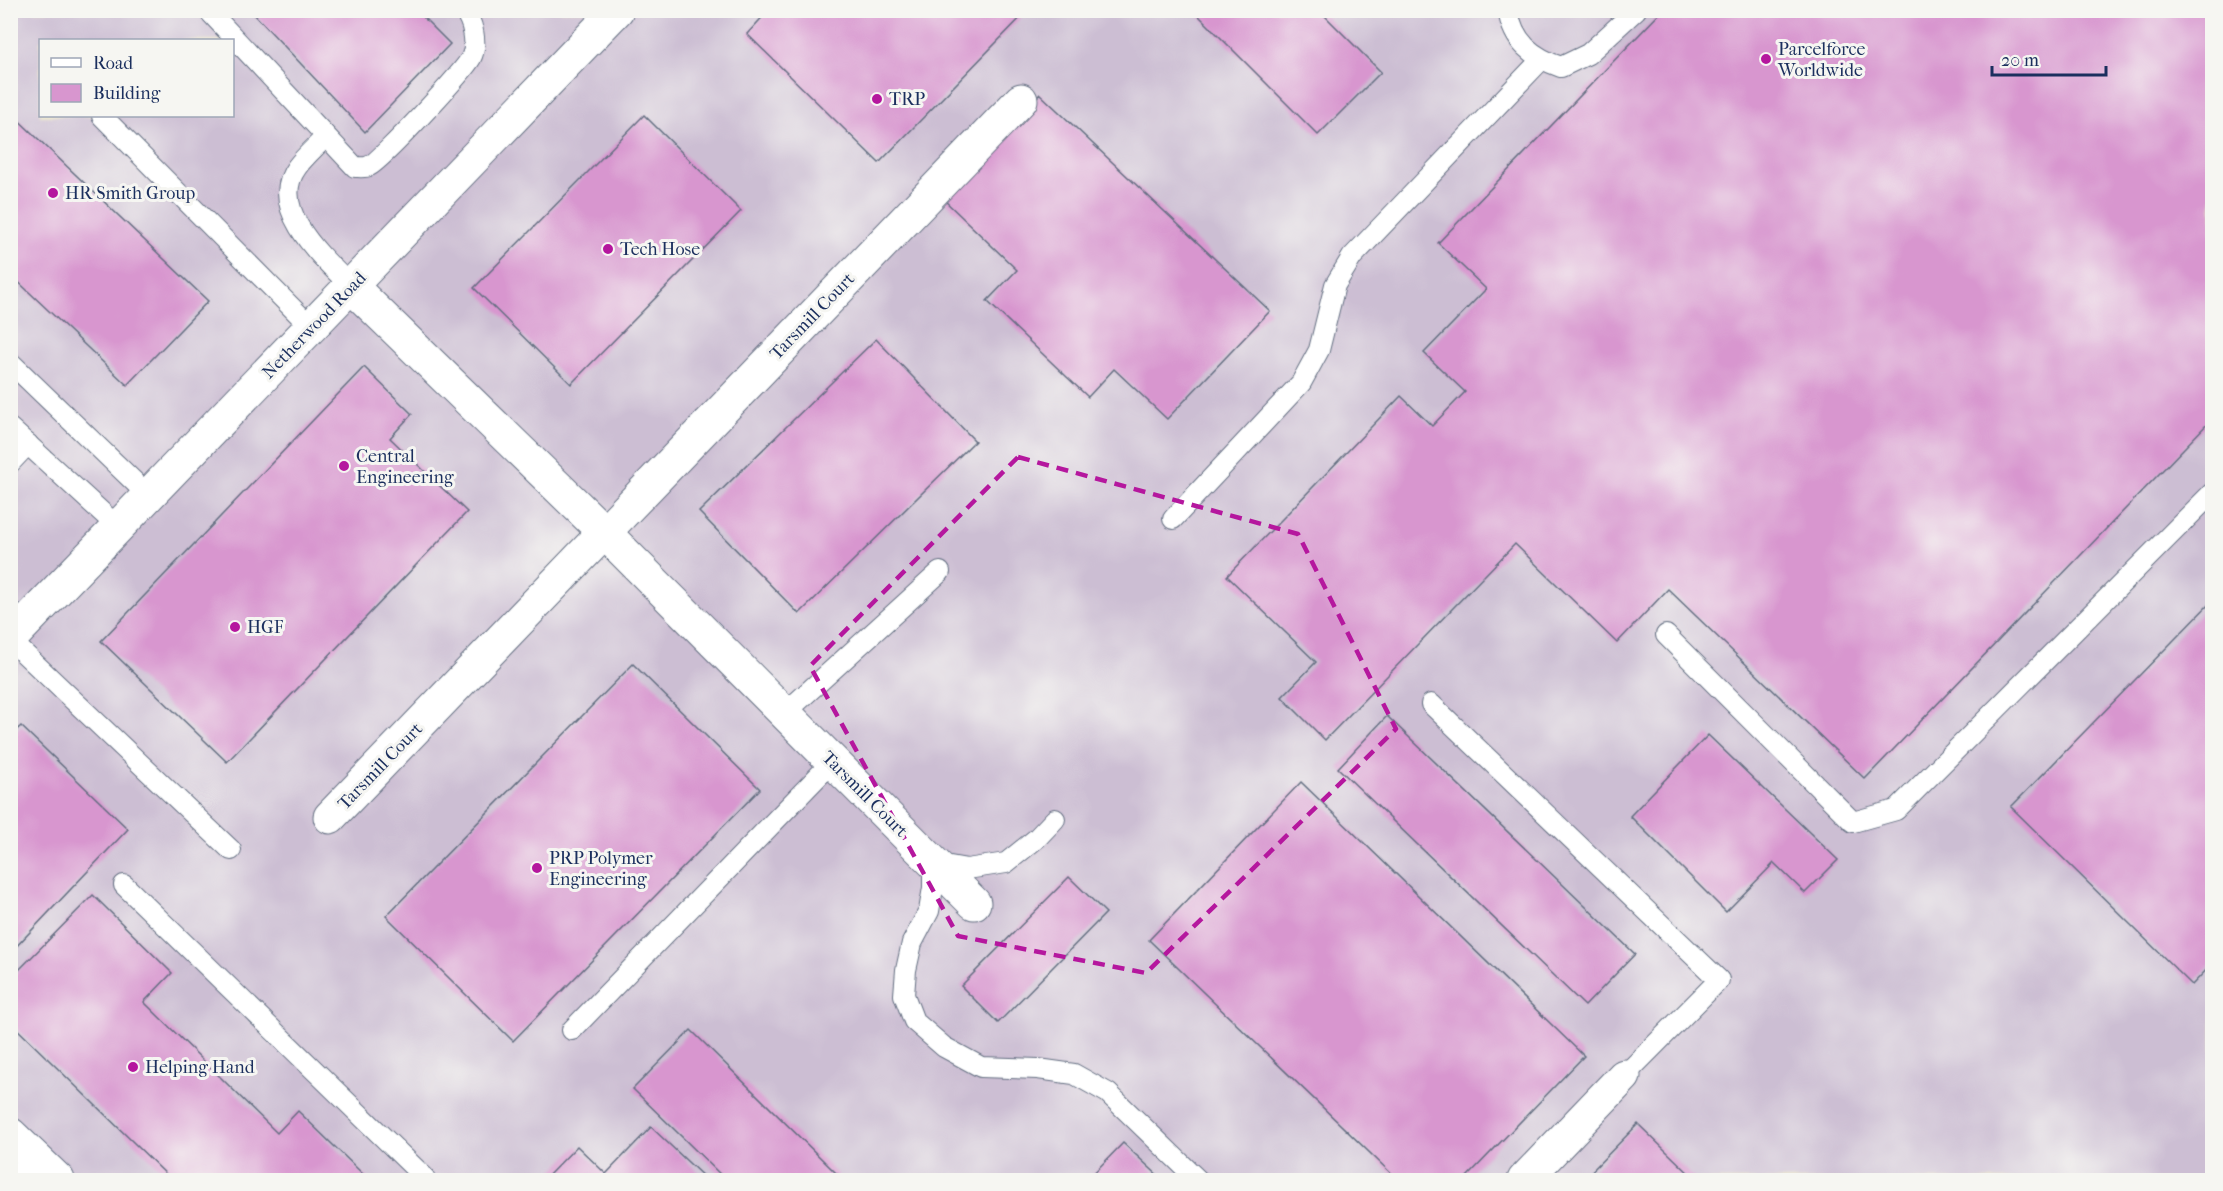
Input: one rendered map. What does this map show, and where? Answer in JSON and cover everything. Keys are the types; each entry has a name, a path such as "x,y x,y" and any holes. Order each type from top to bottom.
{"street":[{"name":"Netherwood Road","path":"10,640 617,11"},
{"name":"Tarsmill Court","path":"330,818 1021,100"},
{"name":"Tarsmill Court","path":"352,286 604,532 974,903"},
{"path":"1524,1180 1624,1076"},
{"path":"10,1134 58,1180"}],"lane":[{"path":"208,10 355,167 369,166 386,151 456,79 472,57 473,34 468,15 463,10"},
{"path":"1508,10 1509,19 1523,46 1541,60 1561,66 1588,54 1636,10"},
{"path":"1173,519 1301,383 1319,350 1335,285 1352,257 1541,60"},
{"path":"103,117 312,328"},
{"path":"326,137 296,168 287,193 296,223 315,250 352,286"},
{"path":"10,362 149,496"},
{"path":"10,428 119,528"},
{"path":"10,463 28,444"},
{"path":"1666,634 1853,822 1896,810 2212,493"},
{"path":"784,713 940,572"},
{"path":"10,640 231,850"},
{"path":"1431,704 1719,980 1624,1076"},
{"path":"572,1030 833,762"},
{"path":"1055,819 1037,838 1006,863 967,869 933,863 933,888 929,911 912,943 906,970 904,995 914,1021 944,1047 981,1067 1038,1069 1074,1074 1108,1093 1198,1180"},
{"path":"124,885 424,1177 421,1180"},
{"path":"12,1180 34,1157"}],"highlighted area":[{"path":"1018,457 1298,534 1396,729 1146,973 958,936 810,666"}],"shaded area":[{"path":"11,11 2212,11 2212,1180 11,1180"}],"building":[{"path":"255,10 416,10 450,44 365,132 253,13"},
{"name":"TRP","path":"769,10 1028,10 879,163 747,34"},
{"path":"1193,10 1319,10 1381,72 1318,135"},
{"path":"1663,10 2212,10 2212,419 1865,779 1668,589 1617,643 1515,544 1325,740 1282,697 1316,662 1227,576 1401,396 1432,426 1465,392 1424,353 1486,289 1438,243"},
{"path":"1040,94 1270,311 1167,419 1114,369 1088,397 987,301 1017,270 942,198"},
{"name":"HR Smith Group","path":"10,112 208,301 127,385 10,274"},
{"name":"Tech Hose","path":"644,115 741,211 571,384 474,288"},
{"path":"876,339 975,441 799,614 699,512"},
{"path":"364,367 412,414 390,438 467,512 227,762 101,641"},
{"path":"2212,601 2212,964 2192,985 2011,807"},
{"path":"633,664 760,789 513,1041 386,916"},
{"path":"1387,716 1635,954 1585,1006 1338,768"},
{"path":"21,726 128,829 10,953 10,736"},
{"path":"1708,735 1838,860 1805,893 1774,863 1726,912 1630,816"},
{"path":"1301,782 1584,1056 1464,1180 1398,1180 1149,940"},
{"path":"1069,877 1106,913 998,1023 961,986"},
{"name":"Helping Hand","path":"93,895 172,973 144,1002 277,1133 298,1111 369,1180 172,1180 10,1022 10,979"},
{"path":"691,1030 838,1175 832,1180 726,1180 633,1089"},
{"path":"1638,1124 1696,1180 1583,1180"},
{"path":"651,1127 707,1180 544,1180 577,1146 606,1174"},
{"path":"1123,1143 1163,1180 1087,1180"}],"place":[{"name":"Parcelforce Worldwide","path":"1766,59"},
{"name":"TRP","path":"877,99"},
{"name":"HR Smith Group","path":"53,193"},
{"name":"Tech Hose","path":"608,249"},
{"name":"Central Engineering","path":"344,466"},
{"name":"HGF","path":"235,627"},
{"name":"PRP Polymer Engineering","path":"537,868"},
{"name":"Helping Hand","path":"133,1067"}]}
